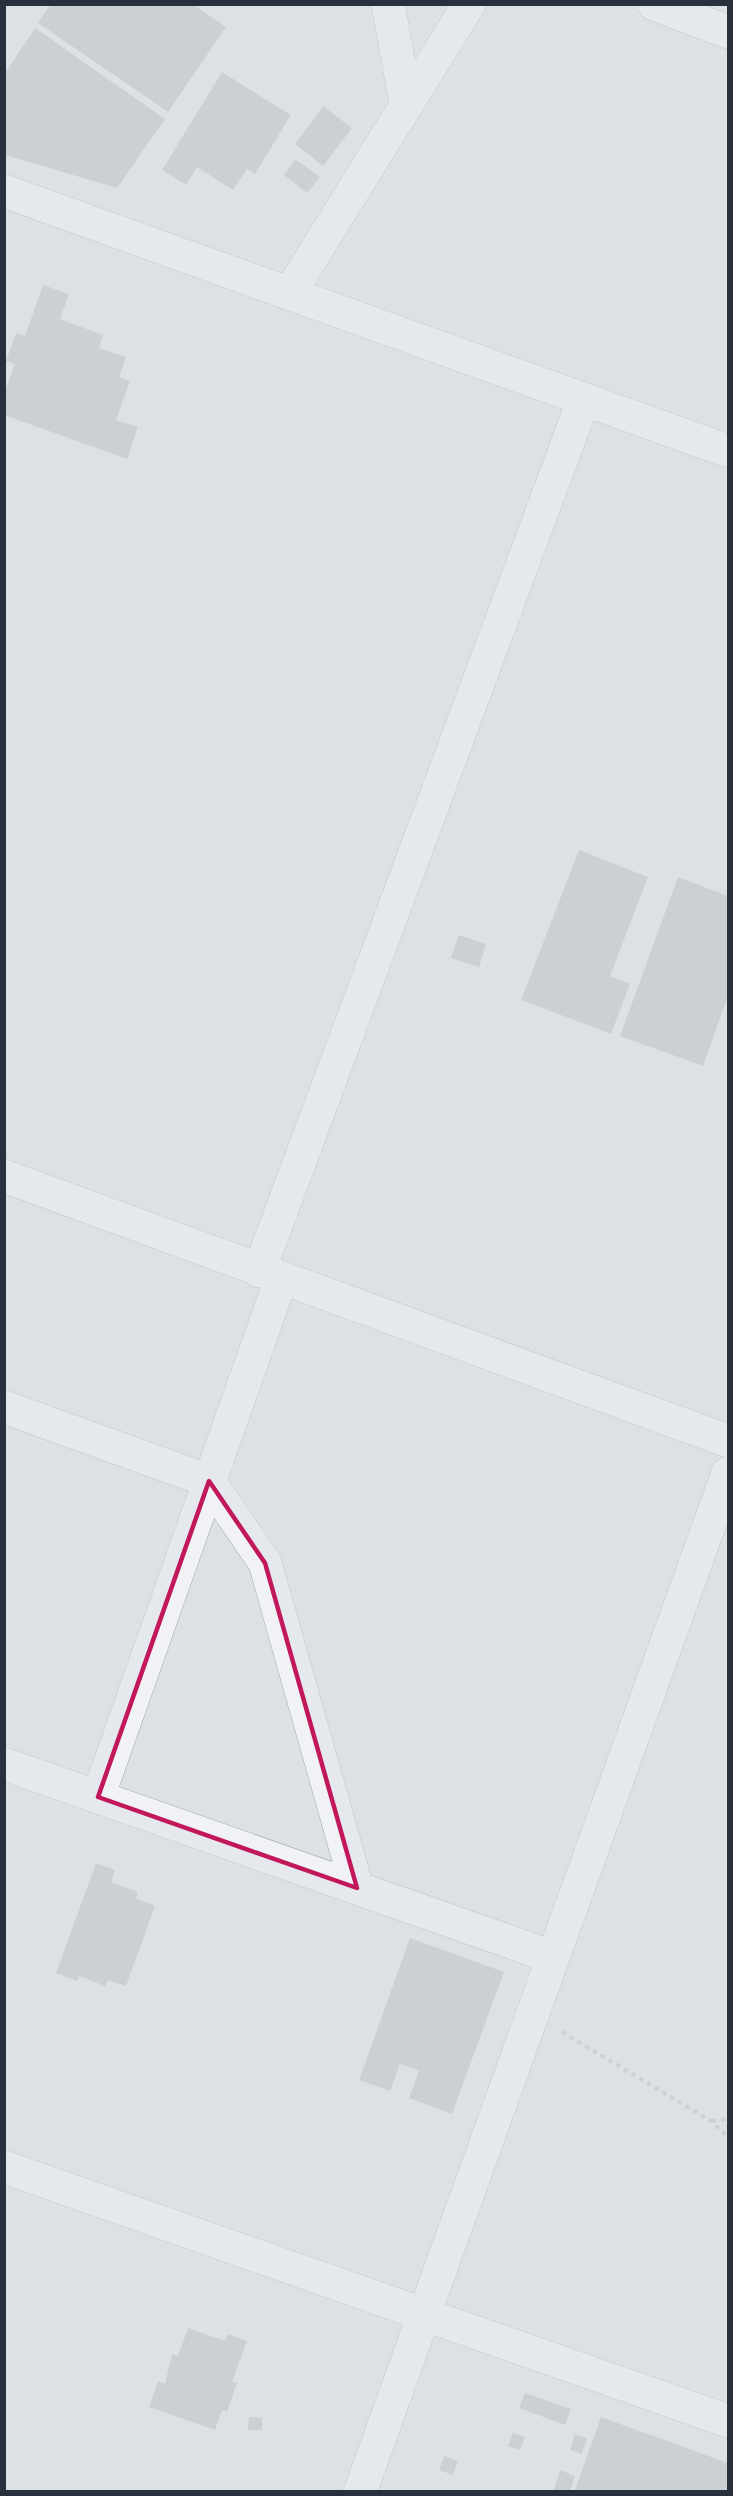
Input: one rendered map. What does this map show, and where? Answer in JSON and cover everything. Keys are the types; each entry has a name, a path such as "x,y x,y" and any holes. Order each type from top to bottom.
{"street":[{"path":"388,4 406,103"},
{"path":"289,294 469,4"},
{"path":"654,4 729,32"},
{"path":"4,191 729,451"},
{"path":"98,1797 209,1481 270,1275 584,399"},
{"path":"4,1176 729,1441"},
{"path":"4,1407 209,1481 265,1563 357,1888"},
{"path":"360,2492 729,1473"},
{"path":"4,1764 553,1957"},
{"path":"4,2167 729,2421"}],"path":[{"path":"532,2014 711,2121 729,2137"},
{"path":"711,2121 729,2119"}],"highlighted area":[{"path":"209,1481 265,1563 357,1888 98,1797"}],"building":[{"path":"51,4 193,4 226,27 168,112 38,23"},
{"path":"35,28 165,119 117,188 5,155 5,73"},
{"path":"222,72 291,115 255,174 247,169 233,190 197,167 186,185 162,170"},
{"path":"323,106 352,128 323,166 295,144"},
{"path":"295,159 320,177 307,193 284,175"},
{"path":"43,285 69,294 60,319 103,335 99,348 126,357 119,377 130,381 116,420 138,427 127,459 4,415 4,393 15,364 6,361 16,333 25,336"},
{"path":"579,850 648,877 610,976 630,984 611,1034 521,1000"},
{"path":"678,877 728,896 728,996 703,1066 620,1036"},
{"path":"459,935 486,944 479,967 451,958"},
{"path":"96,1863 115,1870 111,1882 138,1892 136,1898 155,1906 126,1986 108,1980 105,1986 79,1976 77,1981 56,1973"},
{"path":"410,1938 504,1972 452,2114 409,2098 419,2071 400,2064 390,2091 359,2080"},
{"path":"188,2328 225,2341 228,2334 247,2341 232,2382 237,2383 227,2412 222,2410 215,2430 149,2407 158,2381 165,2384 172,2354 178,2356"},
{"path":"525,2393 571,2409 565,2425 519,2408"},
{"path":"249,2417 262,2418 262,2430 248,2430"},
{"path":"601,2417 728,2463 728,2492 574,2492"},
{"path":"513,2433 525,2437 520,2450 508,2446"},
{"path":"575,2434 587,2438 582,2454 570,2450"},
{"path":"444,2456 458,2461 453,2475 439,2470"},
{"path":"560,2470 575,2476 570,2492 553,2492"}]}
